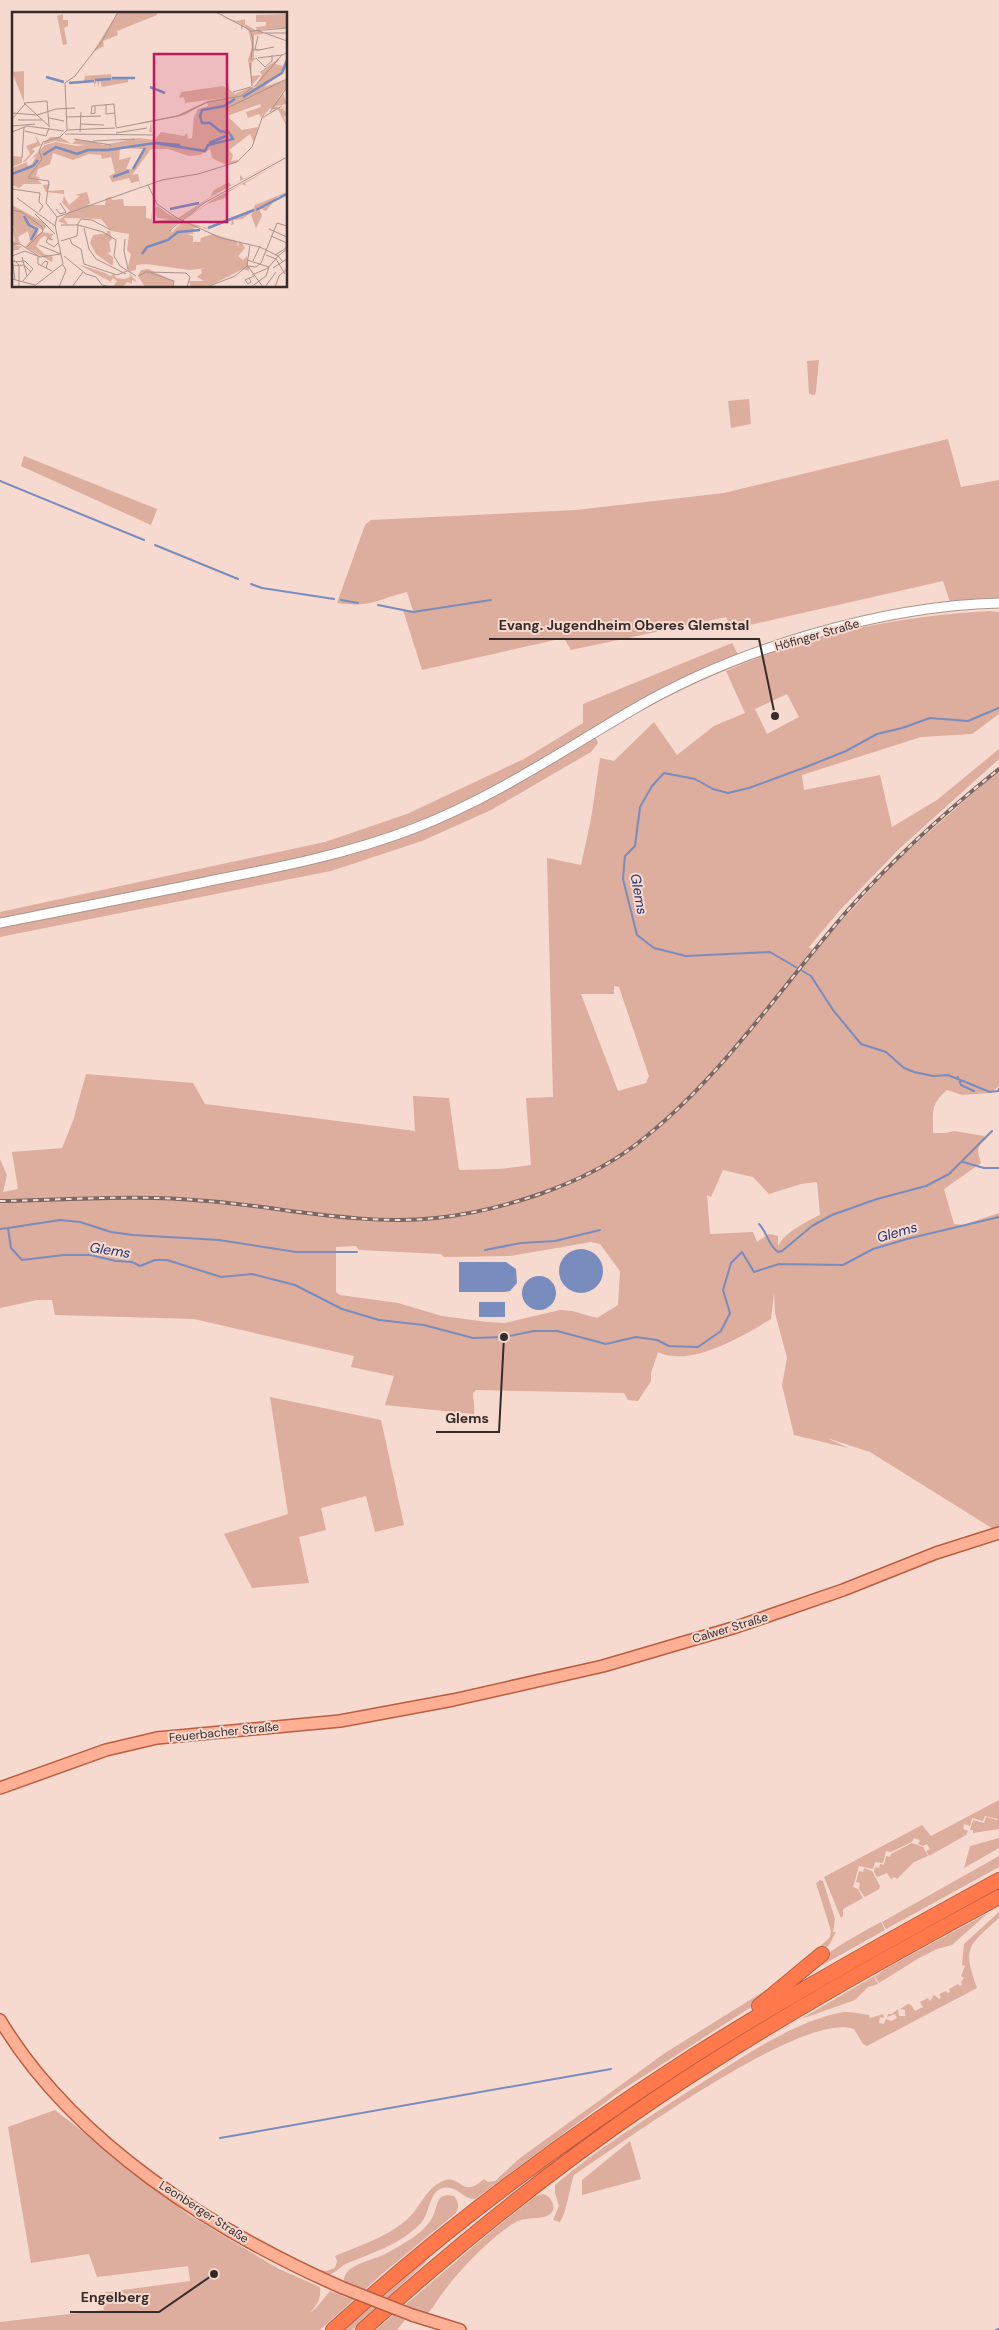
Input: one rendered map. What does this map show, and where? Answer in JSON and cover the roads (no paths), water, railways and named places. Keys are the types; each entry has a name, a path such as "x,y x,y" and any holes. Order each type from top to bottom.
{"highway":[{"path":"333,2330 396,2275 528,2170 632,2097 736,2030 856,1959 999,1880"},
{"path":"363,2330 480,2228 655,2099 873,1966 999,1897"},
{"path":"736,2030 755,2009 822,1954"},
{"path":"723,2056 785,2028"}],"main road":[{"name":"Calwer Straße","path":"454,1700 602,1666 736,1627 843,1590 936,1553 999,1533"},
{"name":"Feuerbacher Straße","path":"0,1788 106,1750 156,1738 340,1721 454,1700"},
{"name":"Leonberger Straße","path":"0,2020 35,2070 87,2124 130,2161 218,2223 273,2255 343,2288 412,2315 460,2330"}],"street":[{"name":"Höfinger Straße","path":"0,923 265,870 327,855 414,828 501,788 668,691 740,658 827,631 881,618 952,608 999,604"}],"water":[{"path":"577,1249 585,1249 597,1255 603,1271 597,1287 585,1293 577,1293 565,1287 559,1275 559,1267 565,1255"},
{"path":"459,1262 506,1262 516,1269 517,1283 510,1291 505,1292 459,1292"},
{"path":"539,1276 551,1281 556,1293 551,1305 539,1310 527,1305 522,1293 527,1281"},
{"path":"479,1302 505,1302 505,1317 479,1317"}],"waterway":[{"path":"0,481 144,540"},
{"path":"155,545 238,579"},
{"path":"251,584 262,588 334,599"},
{"path":"341,600 358,603"},
{"path":"378,605 413,612 491,600"},
{"name":"Glems","path":"999,708 968,721 930,718 877,734 846,751 806,767 749,788 728,793 713,789 695,779 664,773 652,786 640,807 635,846 625,856 623,879 637,935 654,948 686,956 770,952 811,976 833,1010 861,1044 886,1052 904,1068 914,1072 933,1076 948,1075 990,1092 998,1091 999,1089"},
{"path":"958,1077 961,1085 974,1091"},
{"path":"759,1224 774,1249 778,1252 782,1251 812,1226 832,1215 877,1199 926,1186 949,1174 992,1131"},
{"path":"963,1162 984,1168 999,1168"},
{"name":"Glems","path":"0,1229 8,1228 11,1248 22,1260 64,1255 90,1255 116,1261 132,1262 140,1266 155,1260 167,1260 221,1277 252,1274 295,1285 342,1309 379,1320 424,1325 473,1338 504,1337 534,1331 557,1331 606,1344 636,1337 657,1340 669,1346 698,1347 721,1331 730,1313 723,1290 731,1263 742,1252 754,1272 779,1264 843,1265 873,1249 999,1217"},
{"path":"8,1228 60,1220 80,1222 111,1232 133,1235 219,1240 296,1252 357,1252"},
{"path":"485,1250 521,1243 555,1241 600,1230"},
{"path":"220,2138 611,2069"}],"railway":[{"path":"0,1201 129,1198 181,1199 350,1218 407,1220 436,1218 487,1209 540,1194 566,1184 590,1173 634,1146 694,1093 721,1064 865,891 920,836 999,769"}],"place":[{"name":"Evang. Jugendheim Oberes Glemstal","path":"775,716"},
{"name":"Glems","path":"504,1337"},
{"name":"Engelberg","path":"214,2274"}]}
